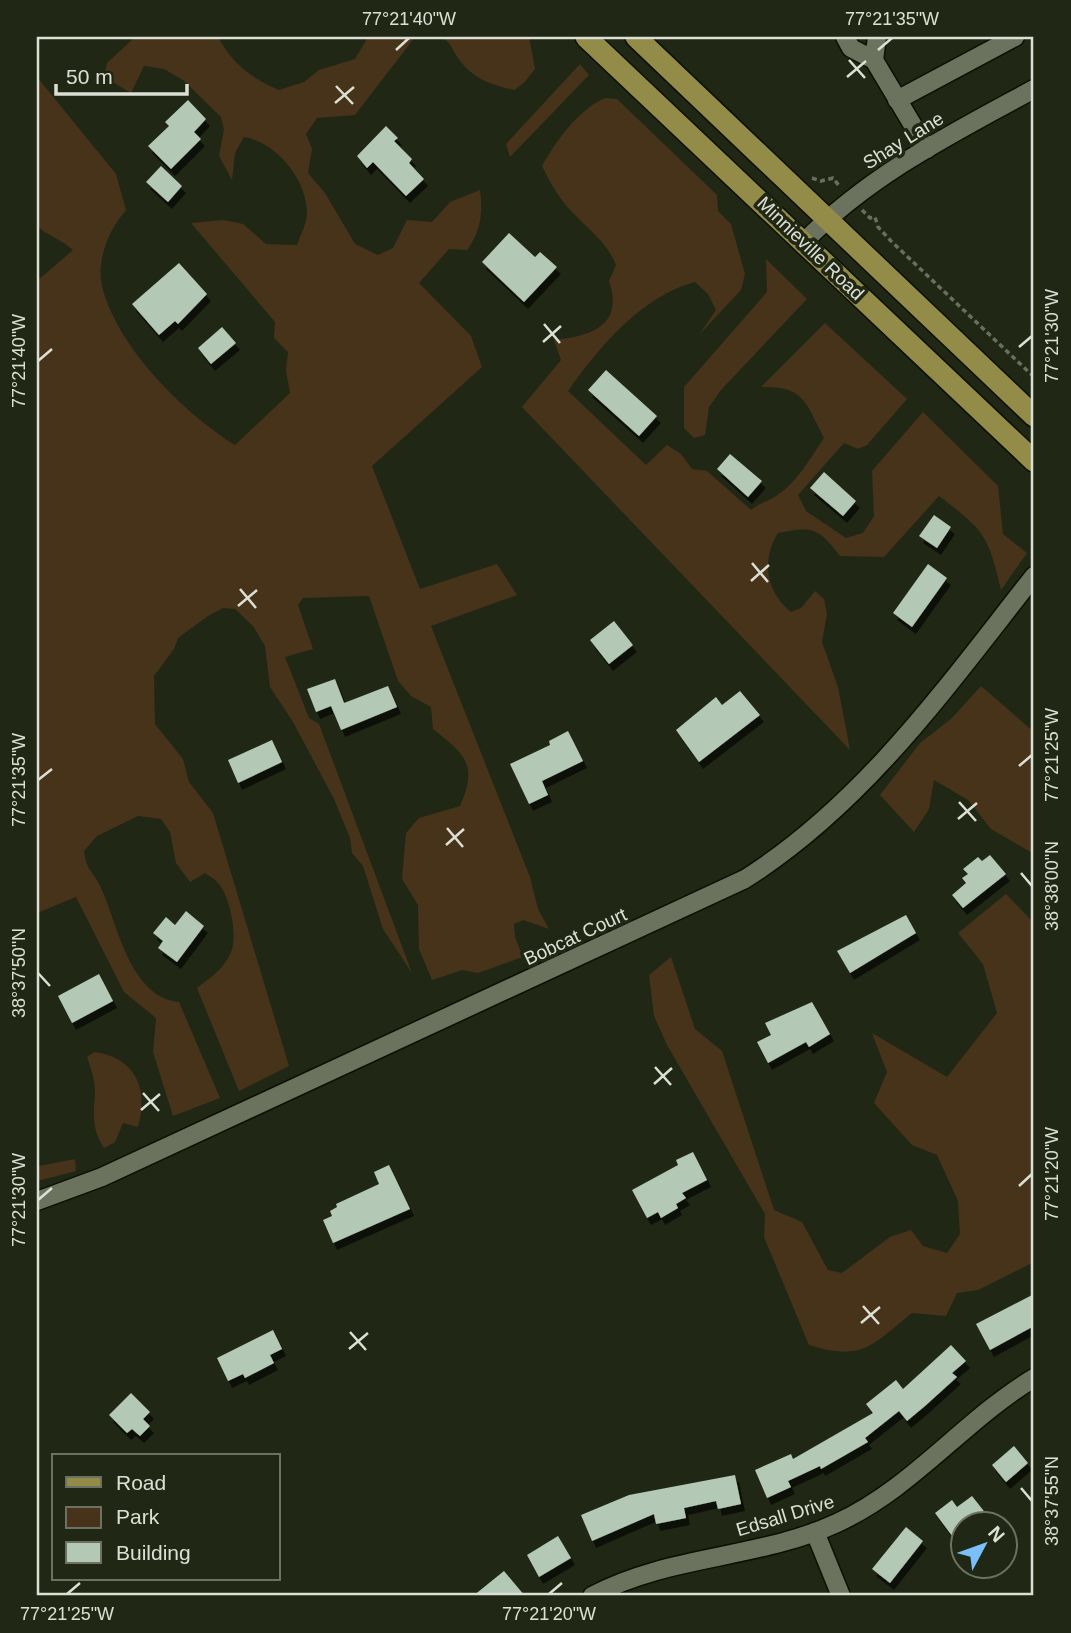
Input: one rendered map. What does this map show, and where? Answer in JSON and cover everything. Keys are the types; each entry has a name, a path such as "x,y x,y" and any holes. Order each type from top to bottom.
{"main road":[{"name":"Minnieville Road","path":"586,37 1034,461"},
{"name":"Minnieville Road","path":"636,37 1034,416"}],"street":[{"path":"845,37 851,48 873,60 927,149"},
{"path":"873,60 877,37"},
{"path":"897,100 1015,37"},
{"name":"Shay Lane","path":"804,242 827,218 894,168 1034,89"},
{"name":"Bobcat Court","path":"37,1201 102,1177 745,879 805,837 857,789 916,724 1034,576"},
{"name":"Edsall Drive","path":"592,1596 644,1573 816,1532 856,1513 909,1479 1001,1401 1034,1378"},
{"path":"816,1532 841,1596"}],"path":[{"path":"870,218 875,217 881,231 1034,377"}],"green space":[{"path":"135,37 218,37 244,69 279,90 304,82 319,70 355,59 368,37 415,37 355,115 317,118 306,134 312,149 308,173 325,193 355,244 378,255 393,248 407,220 432,222 450,202 480,190 480,222 472,243 467,250 449,249 419,283 471,336 482,367 372,466 420,589 497,564 517,595 431,626 530,877 538,909 549,929 523,920 514,924 515,937 523,957 478,973 462,970 432,980 419,949 418,905 402,879 406,833 419,818 460,806 468,780 466,762 454,746 433,729 431,707 411,696 398,681 369,596 303,598 298,605 313,649 285,657 309,718 319,724 412,973 383,929 363,866 352,853 350,838 334,799 293,722 270,687 265,646 253,626 235,609 223,608 178,638 174,649 154,676 155,724 183,759 189,782 213,813 289,1066 239,1091 197,988 221,968 231,952 234,936 229,906 218,883 205,873 190,882 176,863 170,832 161,819 138,816 97,836 84,851 128,958 149,987 162,997 179,1002 220,1098 173,1116 153,1052 156,1018 124,992 76,897 37,913 37,281 73,250 37,226 37,77 116,174 126,210 109,237 101,269 103,290 111,313 156,378 195,416 235,445 290,393 286,370 288,352 274,338 275,322 191,223 223,220 243,224 266,244 297,245 307,213 302,188 288,164 256,140 244,137 235,153 232,180 219,156 224,129 221,117 183,80 164,69 144,66 131,93 104,77 107,63"},
{"path":"441,37 529,37 535,69 524,83 514,90 482,80 470,71 449,43"},
{"path":"580,64 589,75 510,157 506,144"},
{"path":"605,98 617,99 717,195 718,211 731,224 745,274 741,290 699,335 716,310 708,294 695,282 657,298 623,325 568,391 646,465 667,445 681,454 692,469 707,471 751,510 790,485 824,438 807,406 795,393 776,387 761,387 825,323 907,399 867,445 858,449 844,443 798,495 806,511 846,538 863,533 874,516 872,471 923,412 998,486 1003,534 1027,553 1001,590 988,545 966,518 939,496 884,557 840,556 826,539 814,531 778,533 769,554 771,585 791,612 801,608 815,591 824,599 827,614 822,642 838,687 850,750 522,407 561,360 554,340 592,331 608,318 612,308 613,296 609,281 616,265 602,243 564,203 542,166 577,118"},
{"path":"766,259 807,299 721,390 709,407 705,435 694,438 684,428 684,387 767,292"},
{"path":"981,686 1034,732 1034,854 991,829 968,800 934,780 929,809 914,832 880,795 920,743 952,718"},
{"path":"1006,894 1034,923 1034,1262 978,1290 957,1293 946,1316 912,1313 866,1347 842,1352 809,1345 764,1237 765,1214 667,1045 654,1016 649,975 671,957 695,1029 722,1051 774,1210 802,1222 828,1270 842,1273 890,1237 911,1230 923,1246 947,1253 960,1234 958,1201 937,1155 912,1145 874,1103 887,1072 872,1033 947,1077 997,1013 983,964 958,933"},
{"path":"94,1052 108,1055 129,1068 136,1078 142,1100 138,1127 123,1123 115,1142 104,1148 95,1127 94,1083 87,1057"},
{"path":"75,1159 76,1171 37,1181 37,1161 39,1166"}],"building":[{"path":"188,100 206,119 194,132 201,139 171,169 148,146 169,126 165,122"},
{"path":"386,126 398,138 394,141 412,159 409,163 424,179 406,196 373,162 367,168 357,156"},
{"path":"161,166 182,186 168,202 146,182"},
{"path":"509,233 535,257 540,252 557,267 524,302 482,262"},
{"path":"179,263 207,294 178,324 175,321 159,335 132,304"},
{"path":"222,327 236,343 211,364 198,348"},
{"path":"606,370 657,416 639,436 588,390"},
{"path":"730,454 762,481 748,497 717,469"},
{"path":"824,472 856,501 843,516 810,488"},
{"path":"934,515 951,527 937,548 919,536"},
{"path":"928,564 947,578 912,627 893,613"},
{"path":"614,621 633,645 609,664 590,640"},
{"path":"335,679 344,703 388,686 397,707 341,730 331,706 316,712 307,689"},
{"path":"740,691 760,715 699,762 676,730 716,697 722,705"},
{"path":"568,731 583,761 542,781 548,795 529,804 510,764 550,745 549,741"},
{"path":"272,740 282,762 238,783 228,760"},
{"path":"990,855 1006,874 963,908 952,895 966,883 962,878 968,874 963,869 978,857 982,861"},
{"path":"186,911 204,926 177,962 158,948 163,941 153,933 166,917 175,925"},
{"path":"906,915 916,933 850,973 837,951"},
{"path":"99,974 113,1001 72,1023 58,996"},
{"path":"812,1002 830,1034 809,1047 806,1042 768,1063 757,1042 771,1035 765,1023"},
{"path":"693,1152 707,1180 682,1193 686,1198 676,1204 678,1208 661,1218 658,1212 647,1218 632,1190 678,1165 676,1160"},
{"path":"389,1165 410,1209 333,1243 323,1220 332,1216 330,1211 337,1207 336,1204 379,1184 374,1172"},
{"path":"1034,1294 1034,1326 990,1350 976,1324"},
{"path":"273,1330 282,1349 270,1355 274,1363 245,1378 243,1374 228,1381 217,1358"},
{"path":"951,1345 966,1361 952,1373 957,1377 907,1421 899,1411 865,1438 868,1442 821,1469 820,1466 788,1481 791,1487 767,1498 755,1470 791,1454 793,1459 873,1413 866,1404 896,1380 903,1389"},
{"path":"131,1393 150,1412 143,1419 150,1426 140,1436 132,1429 127,1433 109,1415"},
{"path":"1014,1446 1028,1463 1006,1482 992,1465"},
{"path":"735,1475 741,1504 718,1509 716,1501 684,1508 686,1518 656,1524 654,1514 592,1541 581,1515 629,1495"},
{"path":"972,1496 983,1510 948,1510 948,1530 935,1513 952,1500 957,1507"},
{"path":"906,1527 923,1541 890,1583 872,1569"},
{"path":"558,1536 571,1558 539,1577 527,1555"},
{"path":"504,1571 525,1596 473,1596"}]}
